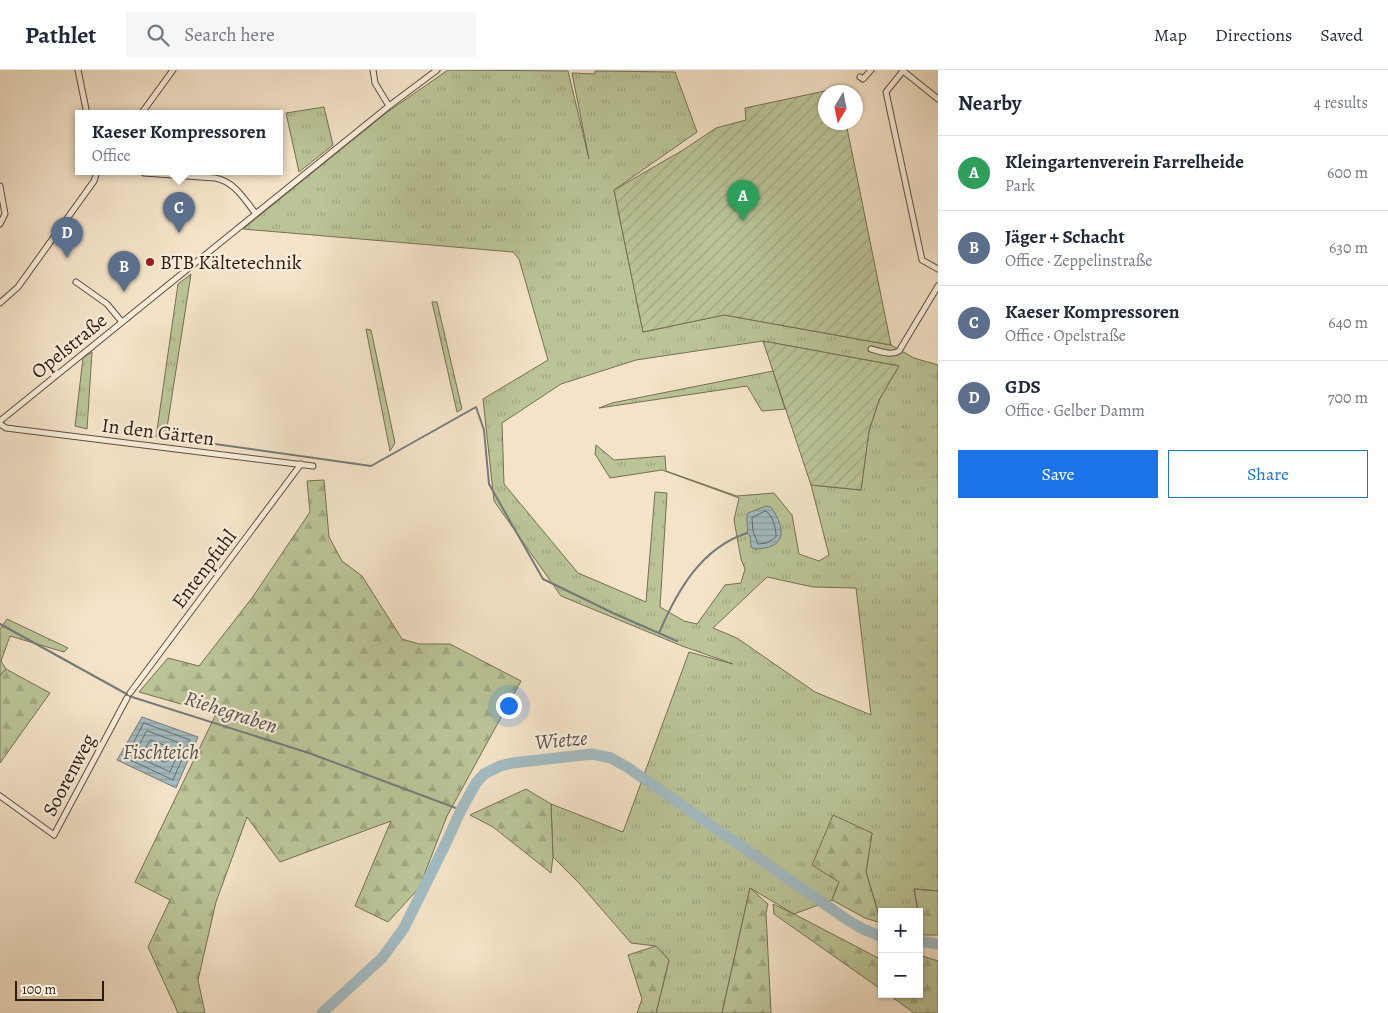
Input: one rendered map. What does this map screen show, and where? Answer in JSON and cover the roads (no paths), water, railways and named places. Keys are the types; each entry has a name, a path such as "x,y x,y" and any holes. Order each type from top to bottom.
{"street":[{"path":"78,70 86,110"},
{"path":"145,110 173,70"},
{"path":"373,70 375,83 389,106"},
{"name":"Opelstraße","path":"0,422 389,106 438,70"},
{"path":"860,77 863,79 871,70"},
{"path":"938,99 903,70 886,92 922,260 938,269"},
{"path":"0,303 18,287 94,182 96,175"},
{"path":"172,175 225,180 232,185 256,214"},
{"path":"0,186 5,214 0,224"},
{"path":"76,282 107,304 122,322"},
{"path":"871,349 892,353 899,351 938,286"},
{"name":"In den Gärten","path":"0,422 6,428 314,466"},
{"name":"Entenpfuhl","path":"129,695 301,464"},
{"name":"Soorenweg","path":"0,796 54,835 129,695"}],"water":[{"path":"766,506 771,507 780,523 780,537 778,542 772,546 754,549 751,547 750,536 747,533 747,516 748,513"},
{"name":"Fischteich","path":"142,717 198,737 176,788 117,760"}],"waterway":[{"path":"172,438 371,466 476,407 484,430 489,484 543,579 677,641"},
{"path":"659,633 674,602 692,573 716,549 747,533"},
{"name":"Riehegraben","path":"0,624 132,697 309,753 461,810"},
{"name":"Wietze","path":"322,1013 382,958 404,928 476,783 484,774 500,766 512,763 592,754 611,758 627,767 849,921 878,935"},
{"name":"Wietze","path":"923,942 938,944"}],"place":[{"name":"Kleingartenverein Farrelheide","path":"743,221"},
{"name":"Kaeser Kompressoren","path":"179,233"},
{"name":"GDS","path":"67,258"},
{"name":"BTB Kältetechnik","path":"150,262"},
{"name":"Jäger + Schacht","path":"124,292"}]}
